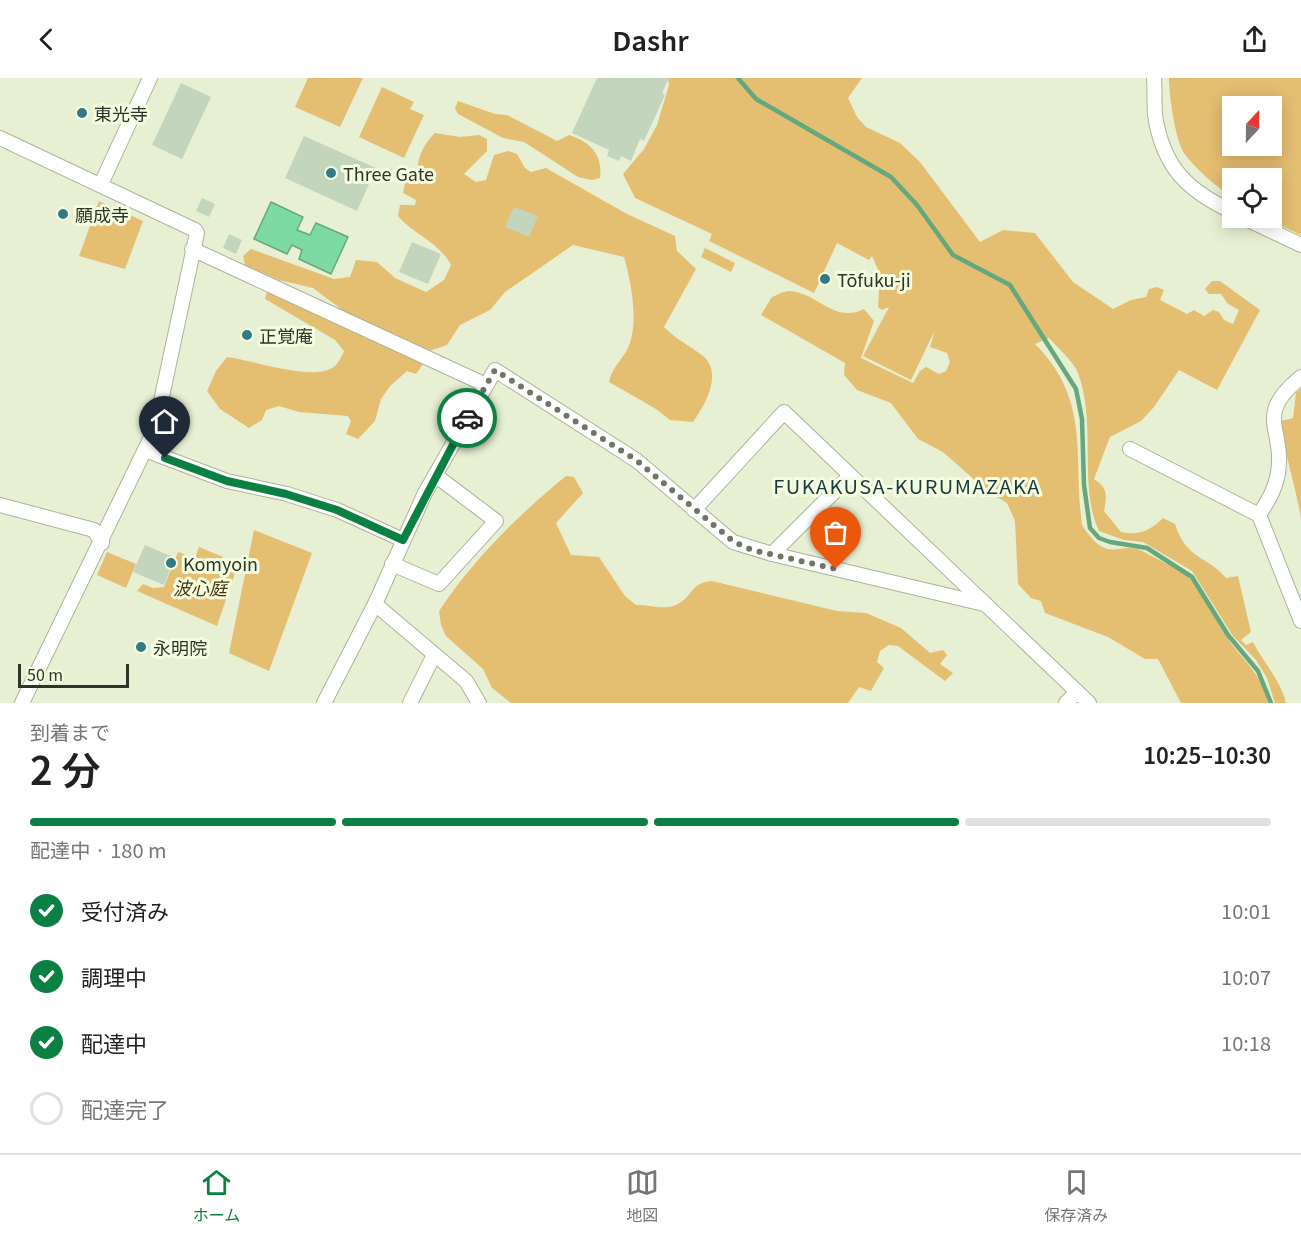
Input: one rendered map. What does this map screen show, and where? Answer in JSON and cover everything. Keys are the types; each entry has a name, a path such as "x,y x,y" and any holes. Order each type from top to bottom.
{"street":[{"path":"101,184 150,78"},
{"path":"1154,78 1155,115 1167,157 1182,179 1203,198 1222,207"},
{"path":"0,138 195,230 155,429 102,543 22,703"},
{"path":"1266,228 1301,244"},
{"path":"192,249 486,385"},
{"path":"324,703 375,604 403,540 435,476 495,370 636,460 734,542 772,554 984,604"},
{"path":"1259,515 1272,494 1278,471 1273,415 1281,393 1301,377"},
{"path":"694,510 784,412 1089,703"},
{"path":"1131,449 1259,515 1301,621"},
{"path":"145,450 227,481 286,494 337,510 403,540"},
{"path":"392,564 439,584 496,521 435,476"},
{"path":"772,554 850,476"},
{"path":"0,505 94,530 102,543"},
{"path":"375,604 466,681 479,703"},
{"path":"410,703 434,655"},
{"path":"1066,703 1077,692"}],"green space":[{"path":"308,78 363,78 340,127 295,107"},
{"path":"668,78 862,78 848,98 857,117 866,127 900,143 920,162 980,242 1003,230 1035,233 1073,282 1113,309 1131,300 1146,297 1149,289 1157,287 1164,290 1160,300 1187,314 1194,310 1204,316 1213,310 1219,312 1224,320 1233,324 1239,310 1228,304 1221,294 1209,294 1205,289 1212,281 1220,281 1260,310 1217,390 1179,370 1154,407 1141,421 1110,437 1094,479 1105,492 1104,511 1121,532 1144,531 1163,518 1175,524 1185,545 1191,551 1226,578 1238,576 1251,632 1241,640 1246,645 1253,642 1276,679 1286,703 1275,703 1267,678 1256,660 1233,636 1192,571 1143,542 1124,540 1099,531 1090,495 1086,413 1078,373 1069,359 1049,338 1035,344 1053,365 1065,386 1072,407 1078,452 1082,525 1092,538 1107,549 1127,548 1144,552 1170,565 1191,580 1197,586 1231,643 1256,674 1268,703 1181,703 1158,659 1145,659 1108,637 1045,613 1041,601 1031,598 1018,584 1015,521 1007,503 987,491 943,452 918,439 891,403 857,390 844,375 845,363 761,315 772,297 790,291 800,293 844,313 864,309 874,321 861,358 913,383 920,371 926,367 939,374 946,371 950,362 947,353 930,347 935,330 911,380 863,356 889,307 882,310 878,307 880,274 872,256 869,260 837,243 814,293 709,241 712,234 635,198 623,174 644,149 657,125 669,85"},
{"path":"1169,78 1301,78 1301,235 1282,226 1282,168 1222,168 1222,190 1184,153 1173,117"},
{"path":"382,87 414,102 410,109 424,115 404,158 359,137"},
{"path":"458,101 495,114 507,115 557,141 569,135 583,141 594,150 597,156 600,178 592,180 578,177 524,142 503,138 458,114 455,108"},
{"path":"435,133 460,137 479,135 487,139 487,151 464,174 476,182 486,180 494,155 508,151 517,154 525,168 531,172 546,168 627,214 675,236 677,251 696,269 664,327 702,355 712,370 707,398 693,422 670,420 656,409 609,382 614,369 627,350 633,328 633,304 624,257 573,245 505,292 490,310 460,325 447,345 429,351 345,312 313,288 279,280 245,265 243,256 251,249 334,279 350,277 356,260 377,262 395,278 426,292 444,280 451,265 446,257 398,216 400,205 415,205 416,200 403,193 407,174 418,174 418,162 422,152"},
{"path":"99,201 143,221 125,269 79,256"},
{"path":"705,248 735,263 731,272 701,257"},
{"path":"267,292 416,357 423,364 416,374 407,371 390,386 381,399 375,421 358,439 346,434 351,421 348,416 299,412 279,406 266,410 262,420 249,428 220,409 207,391 216,371 227,357 308,372 330,369 340,359 344,351 335,340 265,299"},
{"path":"1301,388 1301,519 1281,421 1293,418 1296,393"},
{"path":"566,476 574,477 583,493 556,523 571,555 599,557 625,596 636,605 673,606 683,601 700,584 712,581 837,611 866,613 901,628 930,653 943,650 947,655 940,664 953,673 945,681 898,646 889,645 880,651 877,662 884,668 871,691 859,687 848,703 511,703 492,688 483,669 446,636 441,625 439,611 481,556 531,506"},
{"path":"254,530 312,553 269,671 229,653"},
{"name":"波心庭","path":"199,547 223,557 221,564 236,570 217,626 137,591 143,584 153,588 164,587 178,552 195,558"},
{"path":"107,552 136,564 126,588 97,575"}],"shaded area":[{"path":"271,202 303,217 297,230 310,235 316,223 348,237 331,274 299,259 302,250 292,245 287,254 254,239"}],"building":[{"path":"597,78 669,78 662,93 665,95 644,141 640,139 631,161 621,156 619,161 607,156 609,150 572,133"},
{"path":"181,83 211,97 182,159 152,145"},
{"name":"Three Gate","path":"304,136 376,168 357,211 285,178"},
{"path":"202,198 215,204 209,217 196,211"},
{"path":"514,207 538,216 529,237 505,227"},
{"path":"229,234 242,240 236,254 223,248"},
{"path":"412,242 441,254 428,284 399,272"},
{"path":"145,545 175,558 164,585 133,572"}],"waterway":[{"path":"738,78 756,99 891,177 917,205 953,255 1010,285 1076,389 1082,419 1084,485 1090,528 1099,538 1110,542 1147,548 1192,577 1228,635 1258,671 1271,703"}],"way so far":[{"path":"467,418 495,370 636,460 719,533 734,542 752,550 836,569"}],"place":[{"name":"東光寺","path":"82,113"},
{"name":"Three Gate","path":"331,173"},
{"name":"願成寺","path":"63,214"},
{"name":"Tōfuku-ji","path":"825,279"},
{"name":"正覚庵","path":"247,335"},
{"name":"Komyoin","path":"171,563"},
{"name":"永明院","path":"141,647"}],"district":[{"name":"FUKAKUSA-KURUMAZAKA","path":"907,485"}],"route":[{"path":"165,458 227,481 286,494 337,510 403,540 425,493 467,418"}]}
